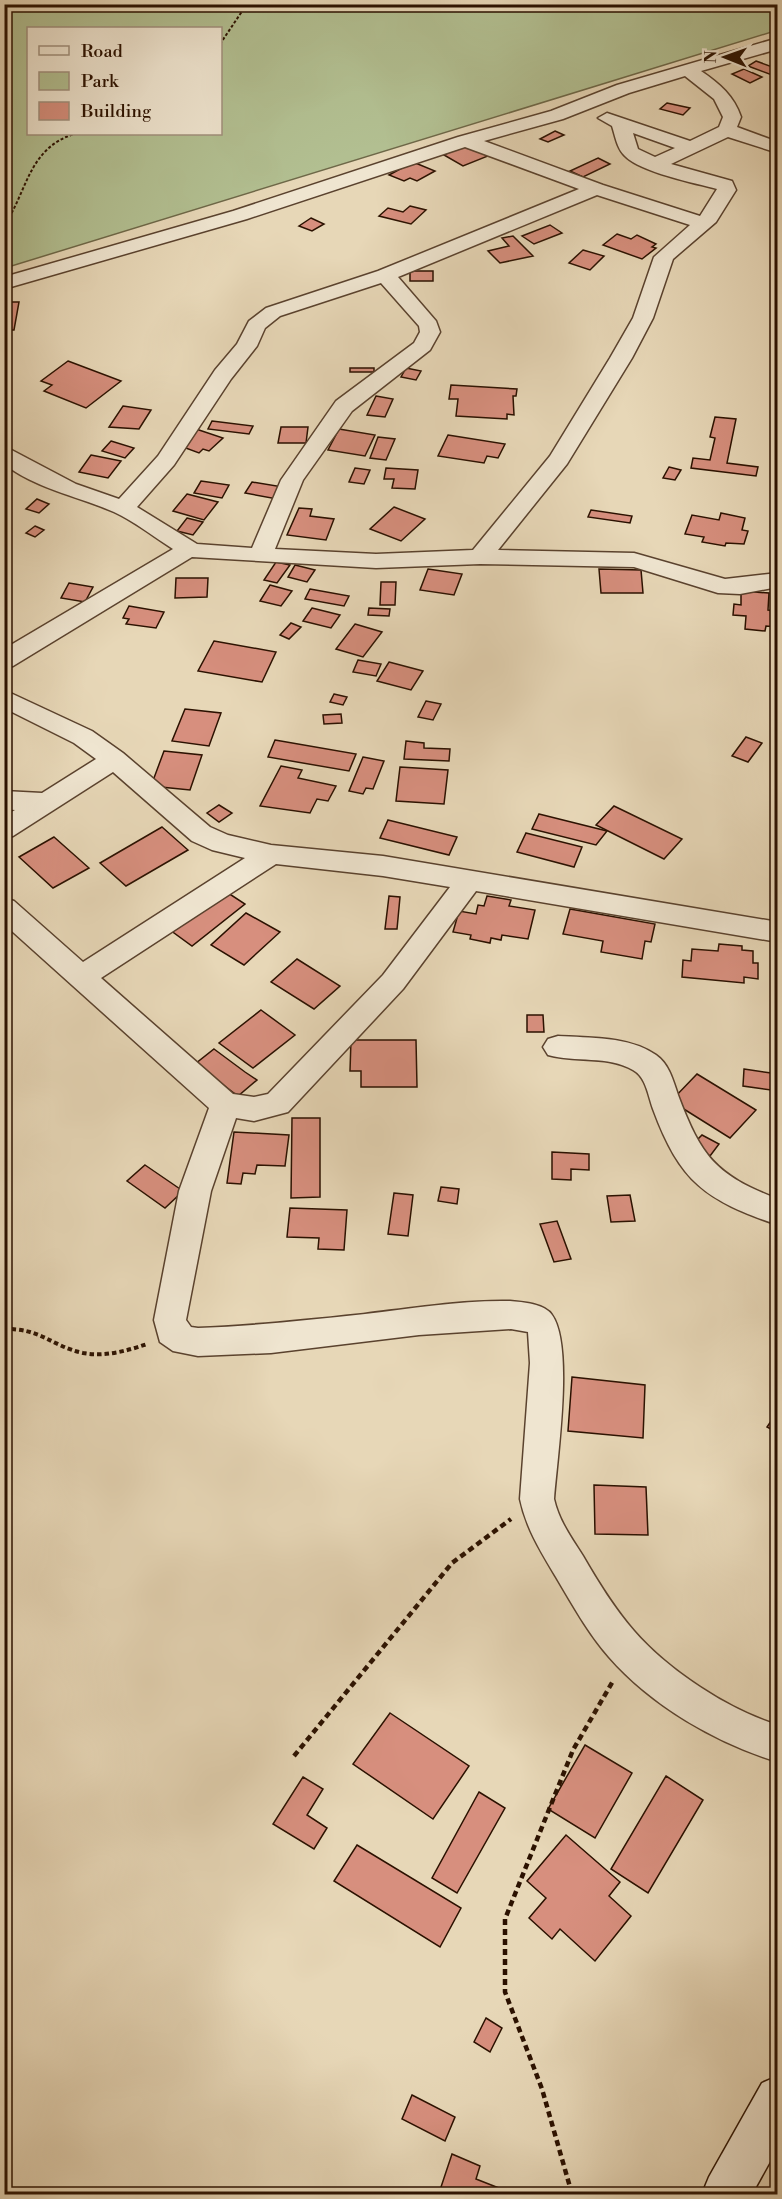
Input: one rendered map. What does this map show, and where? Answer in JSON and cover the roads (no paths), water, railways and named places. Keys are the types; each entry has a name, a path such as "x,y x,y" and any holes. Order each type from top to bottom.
{"street":[{"path":"4,284 240,215 576,107 623,89 777,43"},
{"path":"656,164 727,130 732,117 729,105 721,93 688,70"},
{"path":"576,107 693,148"},
{"path":"480,557 559,459 615,369 643,318 664,257 704,223 728,190 727,186 683,175 636,156 630,151 620,123"},
{"path":"727,130 777,148"},
{"path":"465,141 596,189 704,223"},
{"path":"123,508 166,460 223,375 247,346 256,325 284,308 385,275 596,189"},
{"path":"260,556 292,480 344,406 423,346 430,332 429,325 385,275"},
{"path":"4,453 21,466 68,489 123,508 189,549 200,552 376,561 480,557 634,560 650,562 717,586 742,586 777,580"},
{"path":"4,660 189,549"},
{"path":"4,698 59,723 114,759 201,834 222,843 271,854 382,866 777,932"},
{"path":"4,829 114,759"},
{"path":"4,800 47,802"},
{"path":"83,976 271,854"},
{"path":"4,908 83,976 225,1105 254,1109 278,1104 393,982 470,880"},
{"path":"558,1047 633,1056 645,1060 654,1070 688,1152 697,1165 735,1194 777,1212"},
{"path":"225,1105 195,1191 170,1320 172,1332 185,1341 260,1340 419,1321 511,1315 532,1317 540,1323 545,1334 547,1363 537,1498 548,1532 585,1593 630,1653 706,1712 732,1726 777,1744"},
{"path":"726,2194 777,2099"}]}
